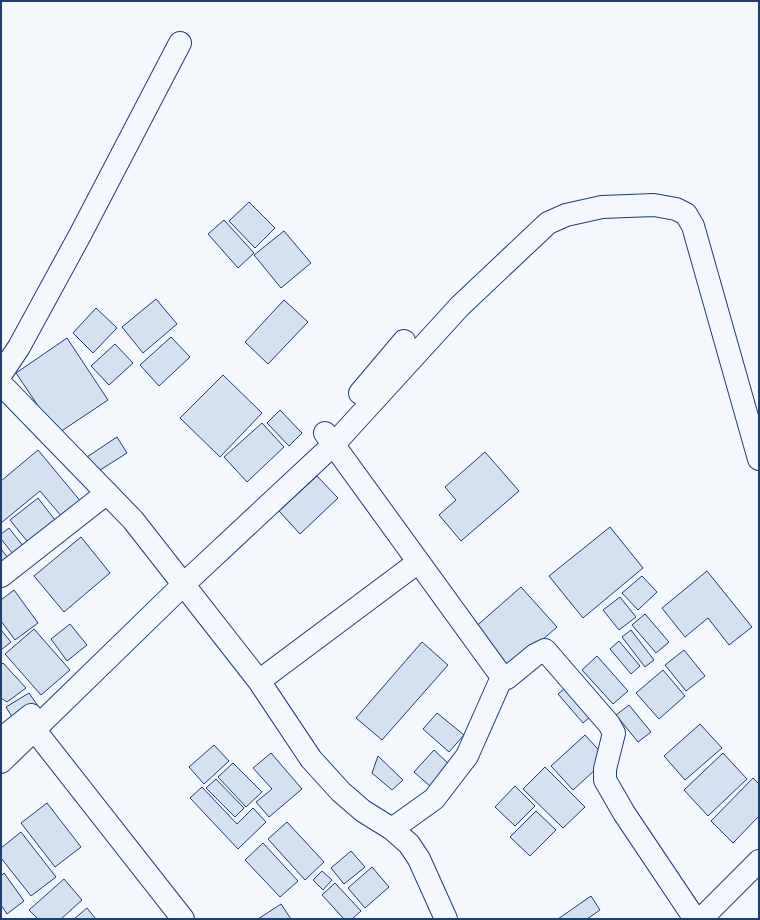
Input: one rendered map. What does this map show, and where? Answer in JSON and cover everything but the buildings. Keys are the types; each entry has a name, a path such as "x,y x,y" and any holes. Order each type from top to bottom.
{"street":[{"path":"1,374 19,347 80,235 180,43"},
{"path":"1,762 30,725 101,649 180,579 329,439 445,322 548,223 566,215 602,207 654,205 676,208 686,214 693,226 759,459"},
{"path":"329,439 404,341"},
{"path":"1,384 133,520 259,681 312,759 341,792 363,811 392,829 410,844 419,859 446,919"},
{"path":"329,439 502,677 507,678 535,655 545,650 609,724 614,733 605,769 605,780 624,812 695,919"},
{"path":"1,576 107,493"},
{"path":"259,681 418,563"},
{"path":"392,829 434,799 467,756 502,677"},
{"path":"1,738 30,725"},
{"path":"30,725 183,919"},
{"path":"701,919 759,861"}]}
